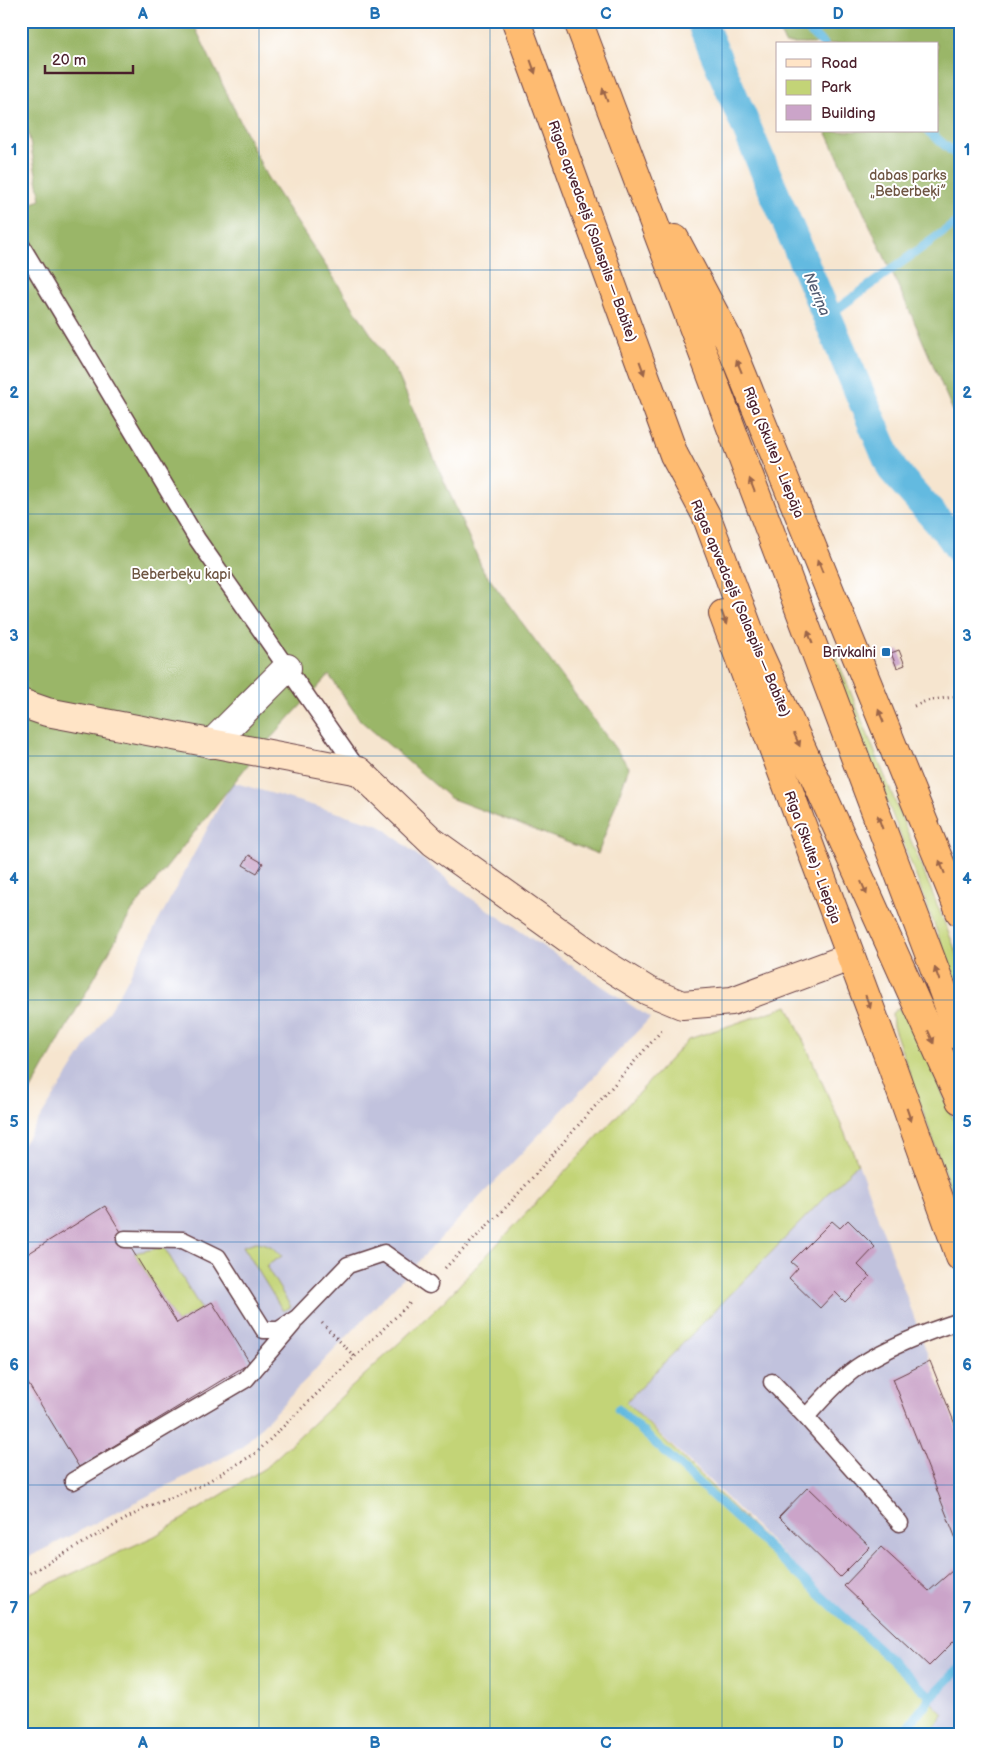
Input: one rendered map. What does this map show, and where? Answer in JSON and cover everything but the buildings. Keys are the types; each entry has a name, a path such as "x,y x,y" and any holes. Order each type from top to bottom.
{"highway":[{"name":"Rīgas apvedceļš (Salaspils — Babīte)","path":"516,21 674,455 706,516 752,638 960,1100"},
{"path":"578,21 960,1036"},
{"name":"Rīga (Skulte) - Liepāja","path":"622,141 728,338 960,912"},
{"name":"Rīga (Skulte) - Liepāja","path":"674,455 688,522 893,1069 960,1257"}],"street":[{"path":"211,744 287,668"},
{"path":"21,703 47,712 359,771 432,842 601,962 648,991 682,1005 732,1001 850,957"}],"lane":[{"path":"21,245 197,539 359,771"},
{"path":"126,1239 183,1240 218,1257 264,1330 279,1330 302,1313"},
{"path":"73,1481 246,1379 302,1313 348,1265 384,1253 429,1285"},
{"path":"806,1417 820,1400 860,1365 933,1331 960,1321"},
{"path":"772,1382 900,1522"}],"path":[{"path":"914,706 926,701 960,696"},
{"path":"21,1578 147,1507 200,1486 256,1453 429,1285 510,1203 682,1005"},
{"path":"302,1313 355,1357"}],"shaded area":[{"path":"232,782 380,825 469,897 650,1018 241,1448 21,1561 21,1148 122,990"},
{"path":"858,1163 930,1361 960,1437 960,1735 929,1735 944,1715 714,1485 626,1402"}],"green space":[{"name":"Beberbeķu kapi","path":"21,21 192,21 267,177 398,375 483,570 629,767 598,854 450,798 360,720 329,675 258,752 132,911 21,1108 21,207 41,200 21,95"},
{"name":"dabas parks „Beberbeķi”","path":"775,21 960,21 960,427 911,314 826,132 938,132 938,42 784,42"},
{"path":"835,654 960,961 960,993 898,829 829,657"},
{"path":"788,1006 858,1163 626,1402 944,1715 929,1735 21,1735 21,1597 155,1536 265,1468 444,1301 689,1039"},
{"path":"898,1008 905,1014 924,1049 960,1135 960,1217 893,1026 892,1013"},
{"path":"256,1242 270,1246 282,1256 266,1266 291,1307 283,1311 243,1246"},
{"path":"164,1247 201,1309 177,1323 134,1253"}],"waterway":[{"name":"Neriņa","path":"701,21 892,469 950,535 960,550"},
{"path":"797,21 822,42"},
{"path":"929,132 960,158"},
{"path":"826,317 960,220"},
{"path":"618,1409 931,1697"},
{"path":"902,1735 931,1697 960,1668"}],"place":[{"name":"Brīvkalni","path":"886,652"}]}
